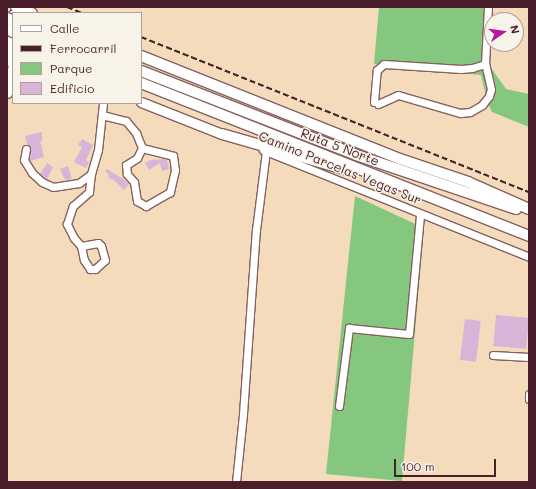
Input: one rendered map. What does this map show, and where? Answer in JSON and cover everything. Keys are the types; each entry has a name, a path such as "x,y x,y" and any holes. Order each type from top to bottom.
{"highway":[{"path":"142,56 400,159 468,182 529,209"},
{"name":"Ruta 5 Norte","path":"142,71 350,152 529,214"},
{"name":"Ruta 5 Norte","path":"142,83 529,236"},
{"path":"222,134 410,188"}],"main road":[{"path":"7,61 10,50"},
{"path":"7,93 12,73"},
{"name":"Camino Parcelas Vegas Sur","path":"142,102 222,134"}],"street":[{"path":"485,64 462,69 390,63 384,64 377,70 376,103 398,95 460,113 475,110 485,103 490,93 491,85 485,64 488,7"},
{"path":"81,246 74,238 67,224 73,206 89,192 91,174 98,150 103,104"},
{"path":"102,115 126,121 136,133 142,148 137,158 126,165 126,170 127,174 134,182 137,201 146,206 170,192 175,170 173,156 142,148"},
{"name":"Camino Parcelas Vegas Sur","path":"222,134 420,215 529,257"},
{"path":"26,149 24,160 32,173 42,182 53,187 78,183 91,174"},
{"path":"236,482 243,414 255,237 266,151"},
{"path":"339,406 349,328 409,334 420,215"},
{"path":"493,355 529,357"},
{"path":"529,394 529,399"}],"green space":[{"path":"379,7 493,7 493,12 484,12 484,52 490,52 489,65 506,89 529,94 529,127 492,112 488,104 481,75 374,64"},
{"path":"355,196 424,228 402,481 326,474"}],"building":[{"path":"42,132 42,141 40,141 44,157 30,161 31,148 27,144 25,136"},
{"path":"82,139 93,145 86,160 89,162 86,168 74,162 82,147 78,145"},
{"path":"151,160 167,160 169,169 162,171 160,163 149,170 145,163"},
{"path":"47,163 53,167 47,179 40,174"},
{"path":"68,166 72,179 65,180 60,169"},
{"path":"107,169 129,184 124,190 113,179 112,180 108,177 109,175 105,171"},
{"path":"496,315 529,318 526,349 493,346"},
{"path":"465,319 481,321 476,362 460,360"}],"railway":[{"path":"67,7 80,12"},
{"path":"142,37 529,192"}]}
